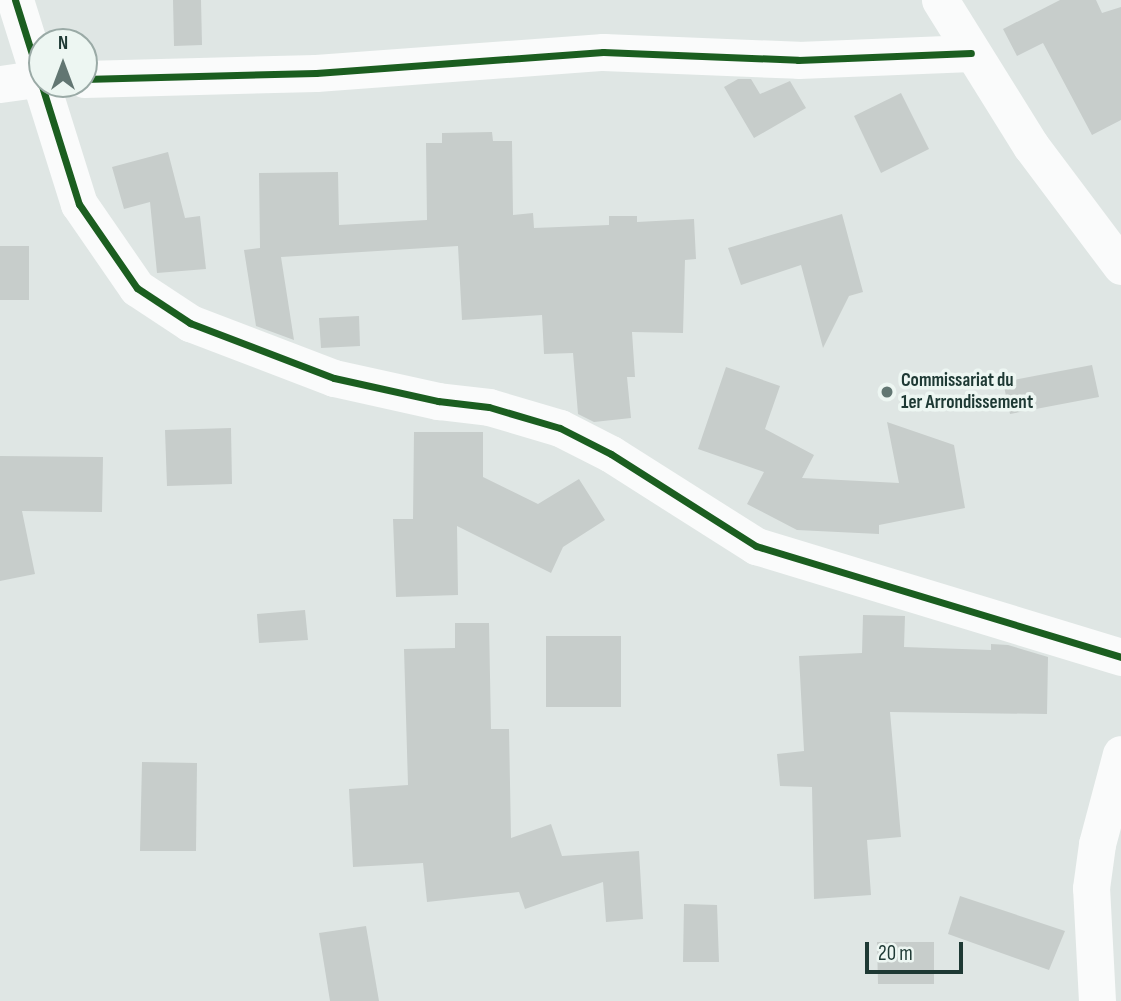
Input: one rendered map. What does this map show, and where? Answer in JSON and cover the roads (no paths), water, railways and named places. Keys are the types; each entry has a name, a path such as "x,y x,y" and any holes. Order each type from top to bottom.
{"street":[{"path":"15,0 28,40"},
{"path":"940,0 1031,146 1121,266"},
{"path":"98,79 316,72 603,52 798,60 971,53"},
{"path":"0,84 28,79"},
{"path":"46,98 79,204 137,288 190,323 334,378 438,401 489,407 560,428 611,454 756,546 1121,657"},
{"path":"1097,1001 1091,888 1097,844 1121,754"}],"place":[{"name":"Commissariat du 1er Arrondissement","path":"887,392"}]}
